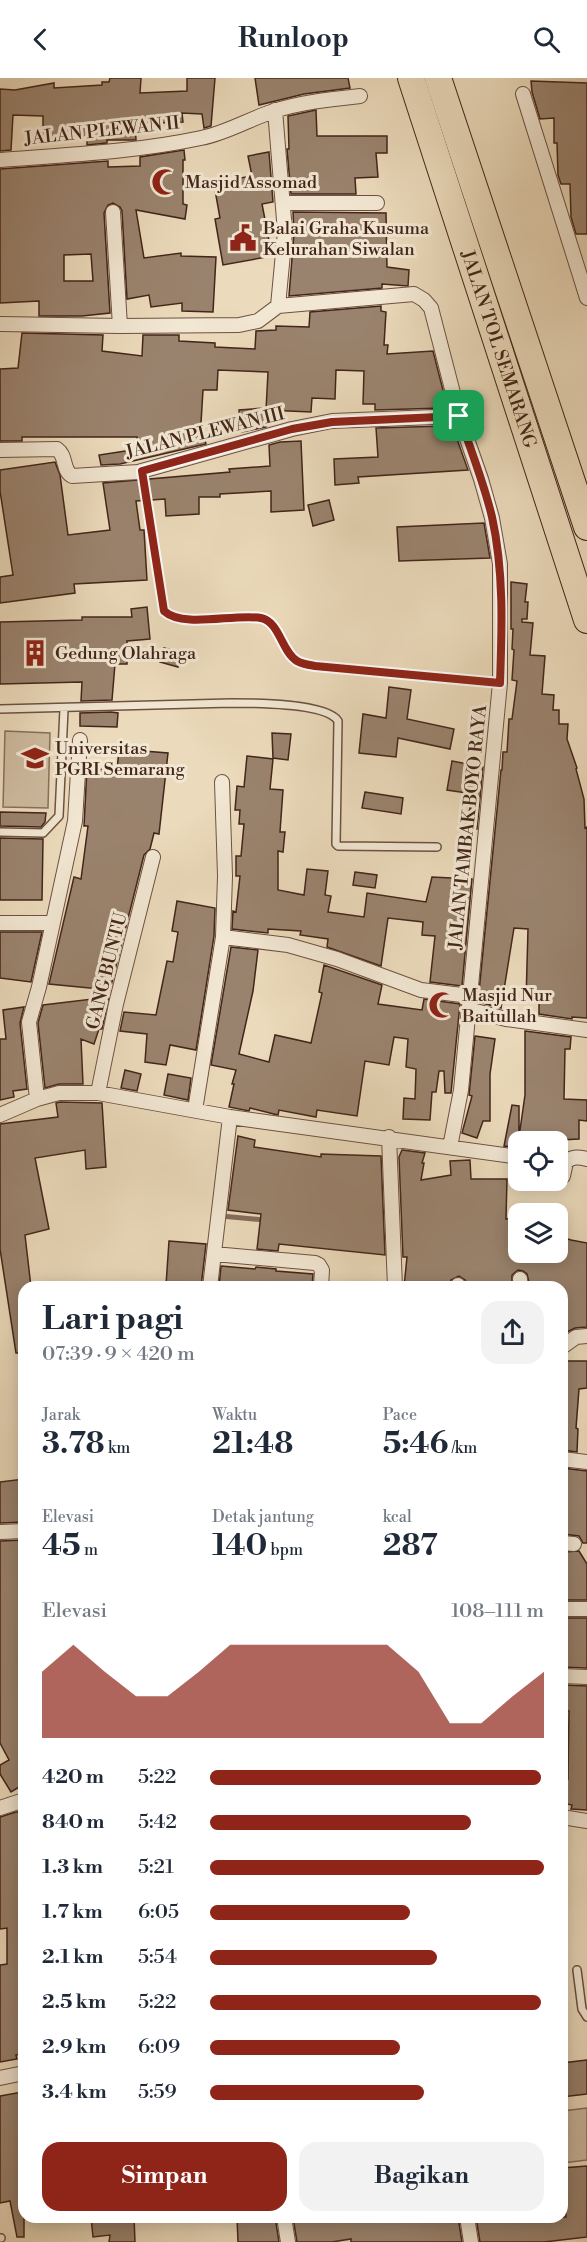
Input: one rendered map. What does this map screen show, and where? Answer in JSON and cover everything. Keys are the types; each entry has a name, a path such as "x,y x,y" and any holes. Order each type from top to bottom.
{"highway":[{"name":"JALAN TOL SEMARANG","path":"411,78 587,620"},
{"name":"JALAN TOL SEMARANG","path":"438,78 587,527"}],"street":[{"path":"523,94 587,298"},
{"name":"JALAN PLEWAN II","path":"0,160 118,152 200,138 224,132 275,111 360,96"},
{"path":"275,111 285,232 278,306"},
{"path":"284,203 377,203"},
{"path":"113,212 120,326"},
{"path":"0,324 239,325 258,321 278,306 414,294 431,308 459,416"},
{"name":"JALAN PLEWAN III","path":"0,450 57,448 63,455 67,473 72,476 142,471 292,429 332,422 459,416"},
{"name":"JALAN TAMBAK BOYO RAYA","path":"450,1147 461,1089 500,683 500,564 487,498 459,416"},
{"path":"37,1099 29,1022 39,987 75,821 80,740"},
{"path":"195,1110 223,937 225,876 222,782"},
{"name":"GANG BUNTU","path":"98,1093 116,1004 153,857"},
{"path":"0,923 52,923"},
{"path":"223,937 288,945 348,962 421,990 469,1002 506,1019 587,1030"},
{"path":"0,1115 37,1099 59,1094 98,1093 230,1117 388,1137 508,1155"},
{"path":"211,1281 230,1117"},
{"path":"388,1137 395,1281"},
{"path":"568,1161 573,1157 587,1159"},
{"path":"214,1254 315,1263 322,1270 321,1281"},
{"path":"568,1343 576,1337 587,1336"},
{"path":"568,1460 587,1462"},
{"path":"0,1532 18,1531"},
{"path":"568,1609 587,1610"},
{"path":"568,1676 587,1677"},
{"path":"0,1808 18,1802"},
{"path":"568,1818 587,1821"},
{"path":"0,2078 18,2074"},
{"path":"285,2223 288,2242"},
{"path":"468,2223 471,2242"}],"lane":[{"path":"0,708 64,709 264,703 324,710 334,714 338,721 336,844 338,846 437,847"},
{"path":"0,832 43,833 60,816 64,709"},
{"path":"577,1970 582,2010 587,2017"}],"path":[{"path":"142,471 161,604 166,614 180,618 263,619 274,628 291,656 300,663 500,683"}],"shaded area":[{"path":"5,731 50,733 48,808 3,807"},
{"path":"587,2108 587,2160 568,2162 568,2110"}],"building":[{"path":"110,78 141,78 140,93 187,91 187,78 215,78 211,126 204,128 202,114 182,113 183,122 135,124 136,140 107,140 107,143 87,145 87,136 43,136 43,116 13,115 11,150 0,151 0,89 15,90 54,83 54,88 102,85 102,82 109,82"},
{"path":"255,78 348,78 350,88 304,94 259,105"},
{"path":"531,81 587,83 587,234 576,234 571,217 570,184 561,184 558,175 554,118 540,119"},
{"path":"316,110 317,136 387,136 387,153 376,153 378,177 355,178 356,194 291,194 287,149 289,149 288,116"},
{"path":"184,150 183,204 187,205 185,219 136,210 144,258 181,253 181,256 216,257 213,312 182,311 182,303 151,307 149,295 127,299 122,211 113,203 108,205 104,213 110,313 82,316 39,316 39,301 0,303 0,169 108,161 108,167 140,166 140,157","holes":["91,254 93,281 64,281 64,255"]},
{"path":"269,152 273,202 262,204 272,256 223,265 215,219 220,218 215,190 225,188 223,181 252,176 248,156"},
{"path":"293,212 386,213 387,267 409,270 408,286 382,284 382,288 289,296 294,233"},
{"path":"381,306 381,311 386,312 384,345 388,345 387,354 433,351 446,402 442,402 443,408 375,410 375,404 363,404 364,371 336,370 335,399 312,398 311,412 266,410 268,372 218,370 217,390 203,390 201,423 206,444 120,464 101,465 99,455 138,449 137,437 22,437 22,441 0,441 0,369 18,368 22,333 103,335 102,351 142,356 143,335 179,335 179,341 215,343 215,347 255,349 256,331 276,330 276,326 309,327 310,312"},
{"path":"264,408 266,427 241,432 239,410"},
{"path":"444,426 444,428 453,428 468,470 358,477 359,483 335,485 334,459 378,457 376,428"},
{"path":"301,441 304,510 271,512 271,491 199,497 199,514 166,516 165,499 136,501 140,530 144,530 147,580 74,584 75,593 0,603 0,577 13,575 0,491 0,470 55,462 60,475 68,535 110,530 103,483 230,472 229,469 270,466 269,445"},
{"path":"329,500 334,520 313,526 308,505"},
{"path":"484,523 490,558 399,561 397,527"},
{"path":"511,582 527,584 525,602 528,602 527,619 522,619 522,622 533,623 530,655 545,656 542,694 554,695 553,710 559,710 559,724 568,724 567,739 584,799 585,828 587,827 587,1018 572,1017 572,1019 539,1014 539,1001 526,1001 528,929 514,928 501,1008 478,1002 503,752 507,752 509,719 512,719 517,681 512,680 514,650 512,649 513,629 511,629"},
{"path":"147,607 150,639 127,641 127,664 115,664 112,700 81,701 82,682 0,684 0,622 82,620 82,617 132,617 131,609"},
{"path":"164,648 183,653 178,667 160,662"},
{"path":"389,687 411,690 407,719 454,729 450,749 398,738 396,757 359,753 363,714 386,718"},
{"path":"80,713 118,713 117,727 80,726"},
{"path":"272,733 291,734 288,760 273,758"},
{"path":"119,749 168,753 159,834 154,833 150,849 144,855 110,990 49,984 74,877 81,879 88,826 84,826 87,768 117,771"},
{"path":"247,756 273,759 270,789 283,790 280,832 285,832 283,852 278,851 278,890 304,895 307,869 328,871 325,895 331,896 328,912 364,917 367,893 426,902 432,877 472,879 462,986 430,982 435,936 422,935 423,922 388,918 381,966 327,947 328,939 300,935 301,931 268,929 268,933 232,929 240,876 236,876 236,856 241,856 244,824 239,824 240,810 235,810 237,786 244,787"},
{"path":"452,761 483,767 477,829 465,826 474,794 447,790"},
{"path":"365,792 403,798 401,814 362,808"},
{"path":"0,812 46,813 45,822 41,827 0,826"},
{"path":"0,838 43,839 42,900 0,900"},
{"path":"355,872 377,875 375,888 353,885"},
{"path":"177,901 215,908 214,936 196,1050 170,1045 166,1065 145,1062 147,1034 120,1031 124,1012 156,1015 167,961 173,962 178,932 172,931"},
{"path":"0,932 42,932 31,982 0,978"},
{"path":"231,947 258,950 253,991 239,1054 269,1062 275,1035 311,1043 322,993 319,992 324,965 382,985 378,1004 422,1010 424,999 460,1004 451,1093 445,1093 444,1071 439,1071 436,1092 432,1092 430,1120 403,1119 404,1098 415,1099 416,1069 406,1067 408,1039 394,1037 389,1065 365,1061 357,1116 317,1110 316,1117 279,1110 278,1115 250,1108 249,1111 229,1107 236,1070 211,1065"},
{"path":"109,997 102,1029 99,1029 94,1044 81,1039 83,1084 59,1084 45,1088 38,1023 43,1005"},
{"path":"24,1007 20,1023 27,1089 13,1091 14,1097 0,1100 0,1039 6,1039 3,1010"},
{"path":"525,1031 571,1037 570,1049 565,1049 564,1099 587,1100 587,1121 579,1120 579,1139 568,1140 568,1131 520,1131 525,1095"},
{"path":"475,1036 495,1039 490,1074 490,1121 483,1121 477,1138 462,1133 472,1096 469,1095"},
{"path":"125,1070 141,1074 137,1091 121,1088"},
{"path":"168,1074 191,1078 188,1100 164,1095"},
{"path":"56,1103 102,1103 106,1167 86,1169 85,1150 35,1158 49,1229 25,1235 30,1281 18,1281 18,1353 16,1353 0,1249 0,1124 58,1117"},
{"path":"512,1105 519,1106 519,1131 508,1131 508,1147 504,1146"},
{"path":"238,1136 255,1140 254,1147 321,1157 321,1154 381,1156 385,1255 279,1244 278,1251 257,1249 261,1214 228,1210"},
{"path":"402,1150 425,1153 421,1180 451,1175 450,1161 470,1160 471,1179 507,1179 508,1263 568,1263 568,1239 587,1243 587,1327 568,1332 568,1281 529,1281 527,1274 518,1270 512,1275 512,1281 465,1281 459,1276 451,1281 405,1281 407,1257 403,1257 399,1157"},
{"path":"169,1241 206,1244 202,1281 166,1281"},
{"path":"221,1266 255,1269 256,1267 313,1274 312,1281 220,1281"},
{"path":"568,1361 587,1361 587,1388 579,1389 577,1452 568,1451"},
{"path":"568,1469 587,1471 587,1543 583,1543 579,1536 568,1535"},
{"path":"18,1480 18,1522 0,1523 0,1482"},
{"path":"18,1540 18,1788 11,1792 0,1774 0,1765 9,1760 0,1743 0,1541"},
{"path":"579,1551 587,1564 587,1600 568,1600 568,1552"},
{"path":"568,1618 587,1618 587,1668 568,1667"},
{"path":"568,1685 587,1686 587,1810 571,1809 572,1805 568,1804"},
{"path":"18,1812 18,2054 16,2055 17,2059 0,2062 0,1965 7,1964 7,1928 0,1929 0,1817"},
{"path":"587,2060 587,2094 568,2096 568,2062"},
{"path":"18,2093 18,2223 24,2223 24,2237 17,2237 10,2201 0,2203 0,2096"},
{"path":"587,2166 587,2237 544,2242 480,2242 477,2223 568,2223 568,2168"},
{"path":"92,2223 134,2223 135,2242 109,2242 110,2235 93,2237"},
{"path":"237,2223 276,2223 279,2242 238,2242"},
{"path":"294,2223 459,2223 462,2242 351,2242 351,2239 332,2242 297,2242"}],"waterway":[{"path":"221,1216 265,1220"}],"place":[{"name":"Masjid Assomad","path":"165,182"},
{"name":"Balai Graha Kusuma Kelurahan Siwalan","path":"243,238"},
{"name":"Gedung Olahraga","path":"35,653"},
{"name":"Universitas PGRI Semarang","path":"35,758"},
{"name":"Masjid Nur Baitullah","path":"442,1005"}],"route":[{"path":"459,416 492,518 500,564 500,683 331,668 300,663 291,656 274,628 263,619 180,618 166,614 162,608 142,471 292,429 332,422 459,416"}]}
